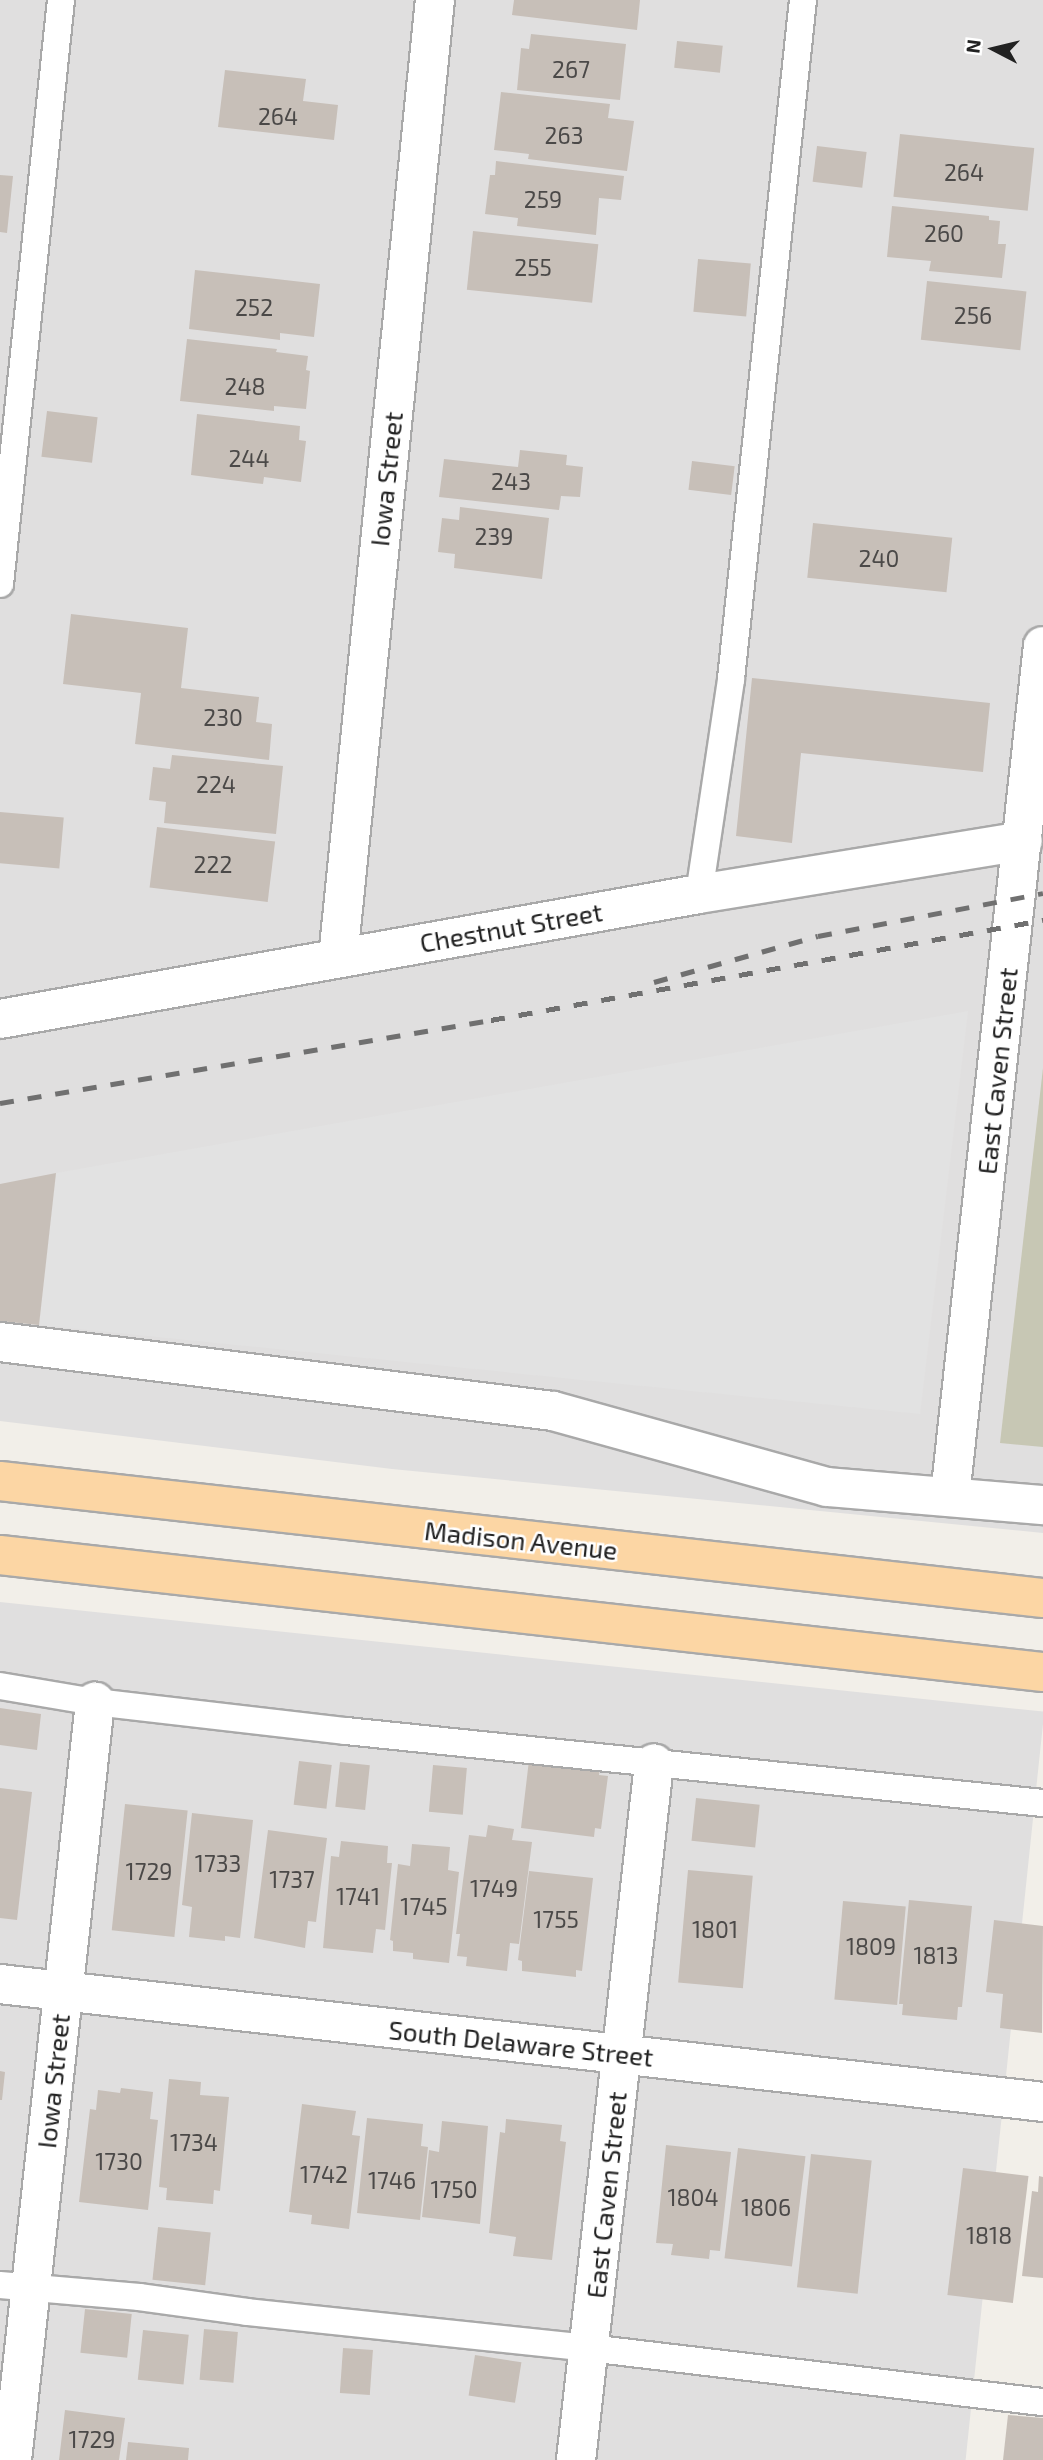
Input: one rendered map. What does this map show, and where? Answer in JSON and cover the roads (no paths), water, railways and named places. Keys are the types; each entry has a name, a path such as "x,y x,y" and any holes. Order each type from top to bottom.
{"main road":[{"name":"Madison Avenue","path":"0,1481 1043,1598"},
{"path":"0,1555 1043,1672"}],"street":[{"name":"Iowa Street","path":"338,958 435,0"},
{"name":"East Caven Street","path":"950,1496 1033,840 1043,646"},
{"name":"Chestnut Street","path":"0,1019 699,894 1033,840"},
{"path":"0,1342 553,1410 827,1488 1043,1505"},
{"name":"Iowa Street","path":"12,2460 15,2286 63,1991 95,1702"},
{"name":"East Caven Street","path":"576,2460 654,1763"},
{"name":"South Delaware Street","path":"0,1984 1043,2102"}],"lane":[{"path":"0,584 61,0"},
{"path":"699,894 731,679 803,0"},
{"path":"0,1686 95,1702 1043,1803"},
{"path":"15,2286 589,2348 1043,2402"}],"railway":[{"path":"654,982 818,936 1043,893"},
{"path":"0,1103 491,1020 1043,920"}]}
